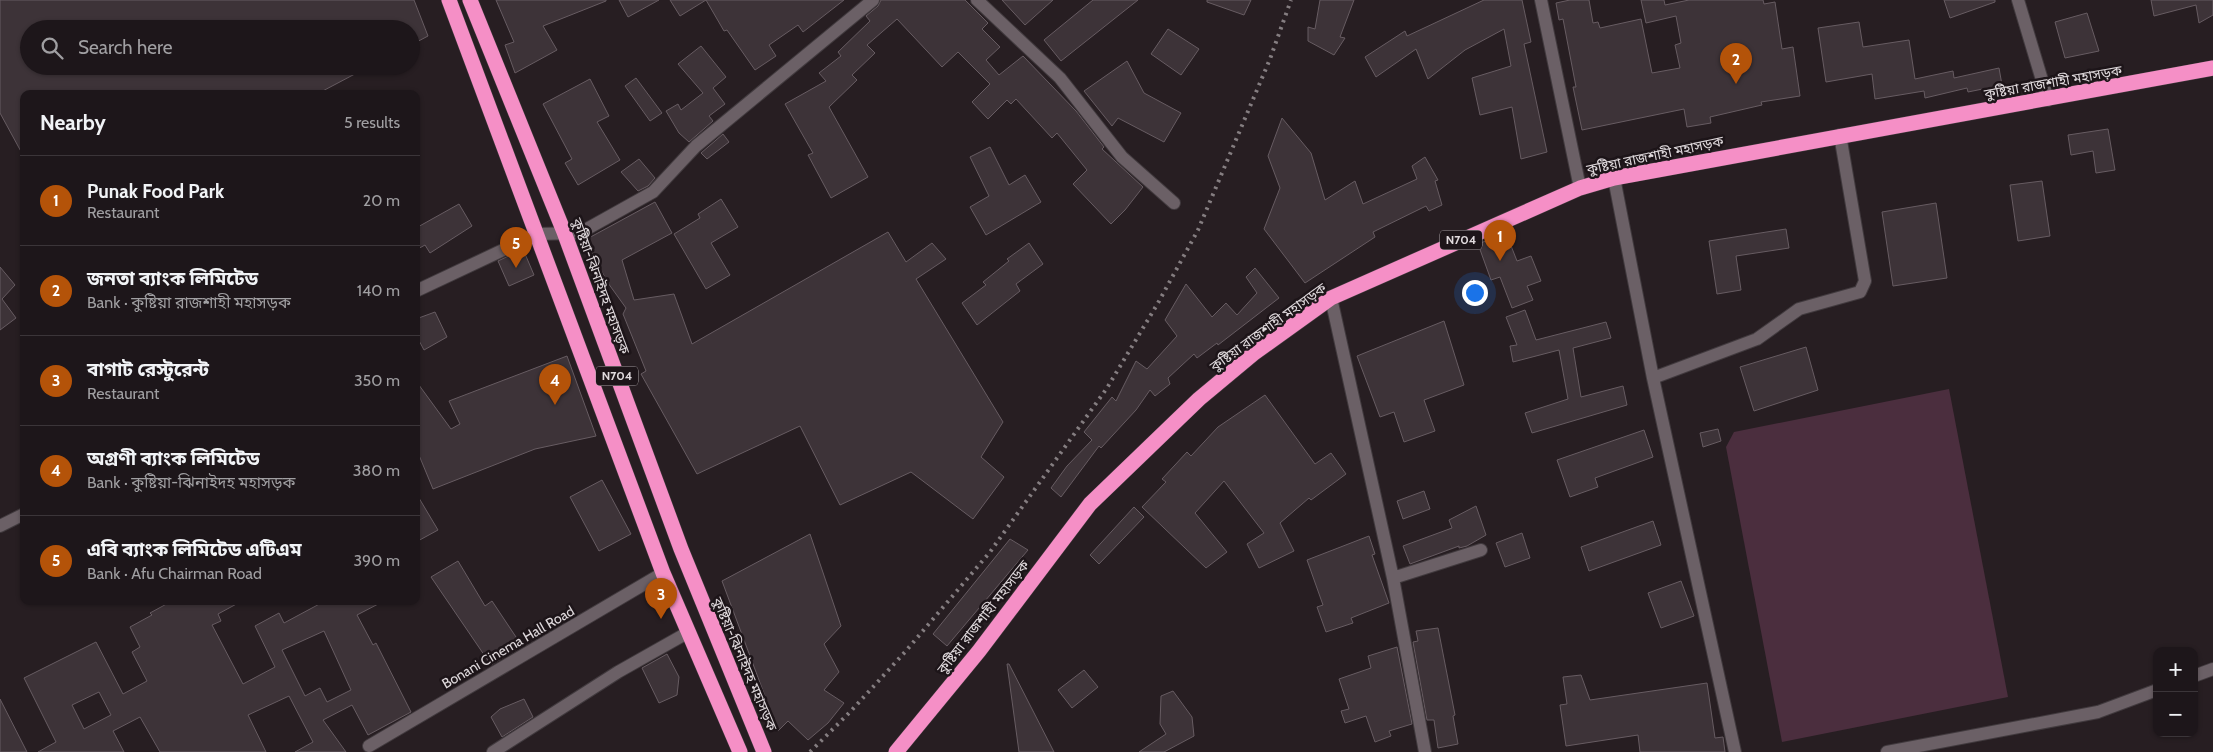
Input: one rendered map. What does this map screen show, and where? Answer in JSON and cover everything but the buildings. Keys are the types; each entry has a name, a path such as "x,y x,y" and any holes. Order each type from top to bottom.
{"highway":[{"name":"N704","path":"449,0 663,573 687,633 740,752"},
{"name":"কুষ্টিয়া-ঝিনাইদহ মহাসড়ক","path":"470,0 564,232 680,549 764,752"},
{"name":"কুষ্টিয়া রাজশাহী মহাসড়ক","path":"896,752 979,651 1090,504 1108,485 1199,399 1253,354 1331,298 1580,188 1614,178 1840,135 2048,100 2213,68"},
{"path":"588,371 612,362"},
{"path":"632,489 655,479"},
{"path":"711,687 731,675"}],"street":[{"path":"420,289 537,234 578,233 586,230 653,192 696,146 873,0"},
{"path":"977,0 1060,78 1122,157 1174,203"},
{"path":"1541,0 1580,188"},
{"path":"2018,0 2048,100"},
{"path":"1652,378 1756,339 1799,309 1860,292 1865,281 1840,135"},
{"path":"1614,178 1652,378 1735,752"},
{"path":"1331,298 1393,578 1425,752"},
{"path":"0,526 20,516"},
{"path":"1393,578 1481,550"},
{"name":"Bonani Cinema Hall Road","path":"369,746 663,573"},
{"path":"494,752 618,672 687,633"},
{"path":"2198,675 2213,669"},
{"path":"1887,752 2098,712 2153,691"}],"shaded area":[{"path":"1949,389 2008,697 1782,742 1726,447 1734,432"}],"railway":[{"path":"810,752 905,652 990,552 1107,388 1158,303 1198,230 1270,59 1291,0"}],"place":[{"name":"জনতা ব্যাংক লিমিটেড","path":"1736,84"},
{"name":"Punak Food Park","path":"1500,261"},
{"name":"এবি ব্যাংক লিমিটেড এটিএম","path":"516,268"},
{"name":"অগ্রণী ব্যাংক লিমিটেড","path":"555,405"},
{"name":"বাগাট রেস্টুরেন্ট","path":"661,619"}]}
